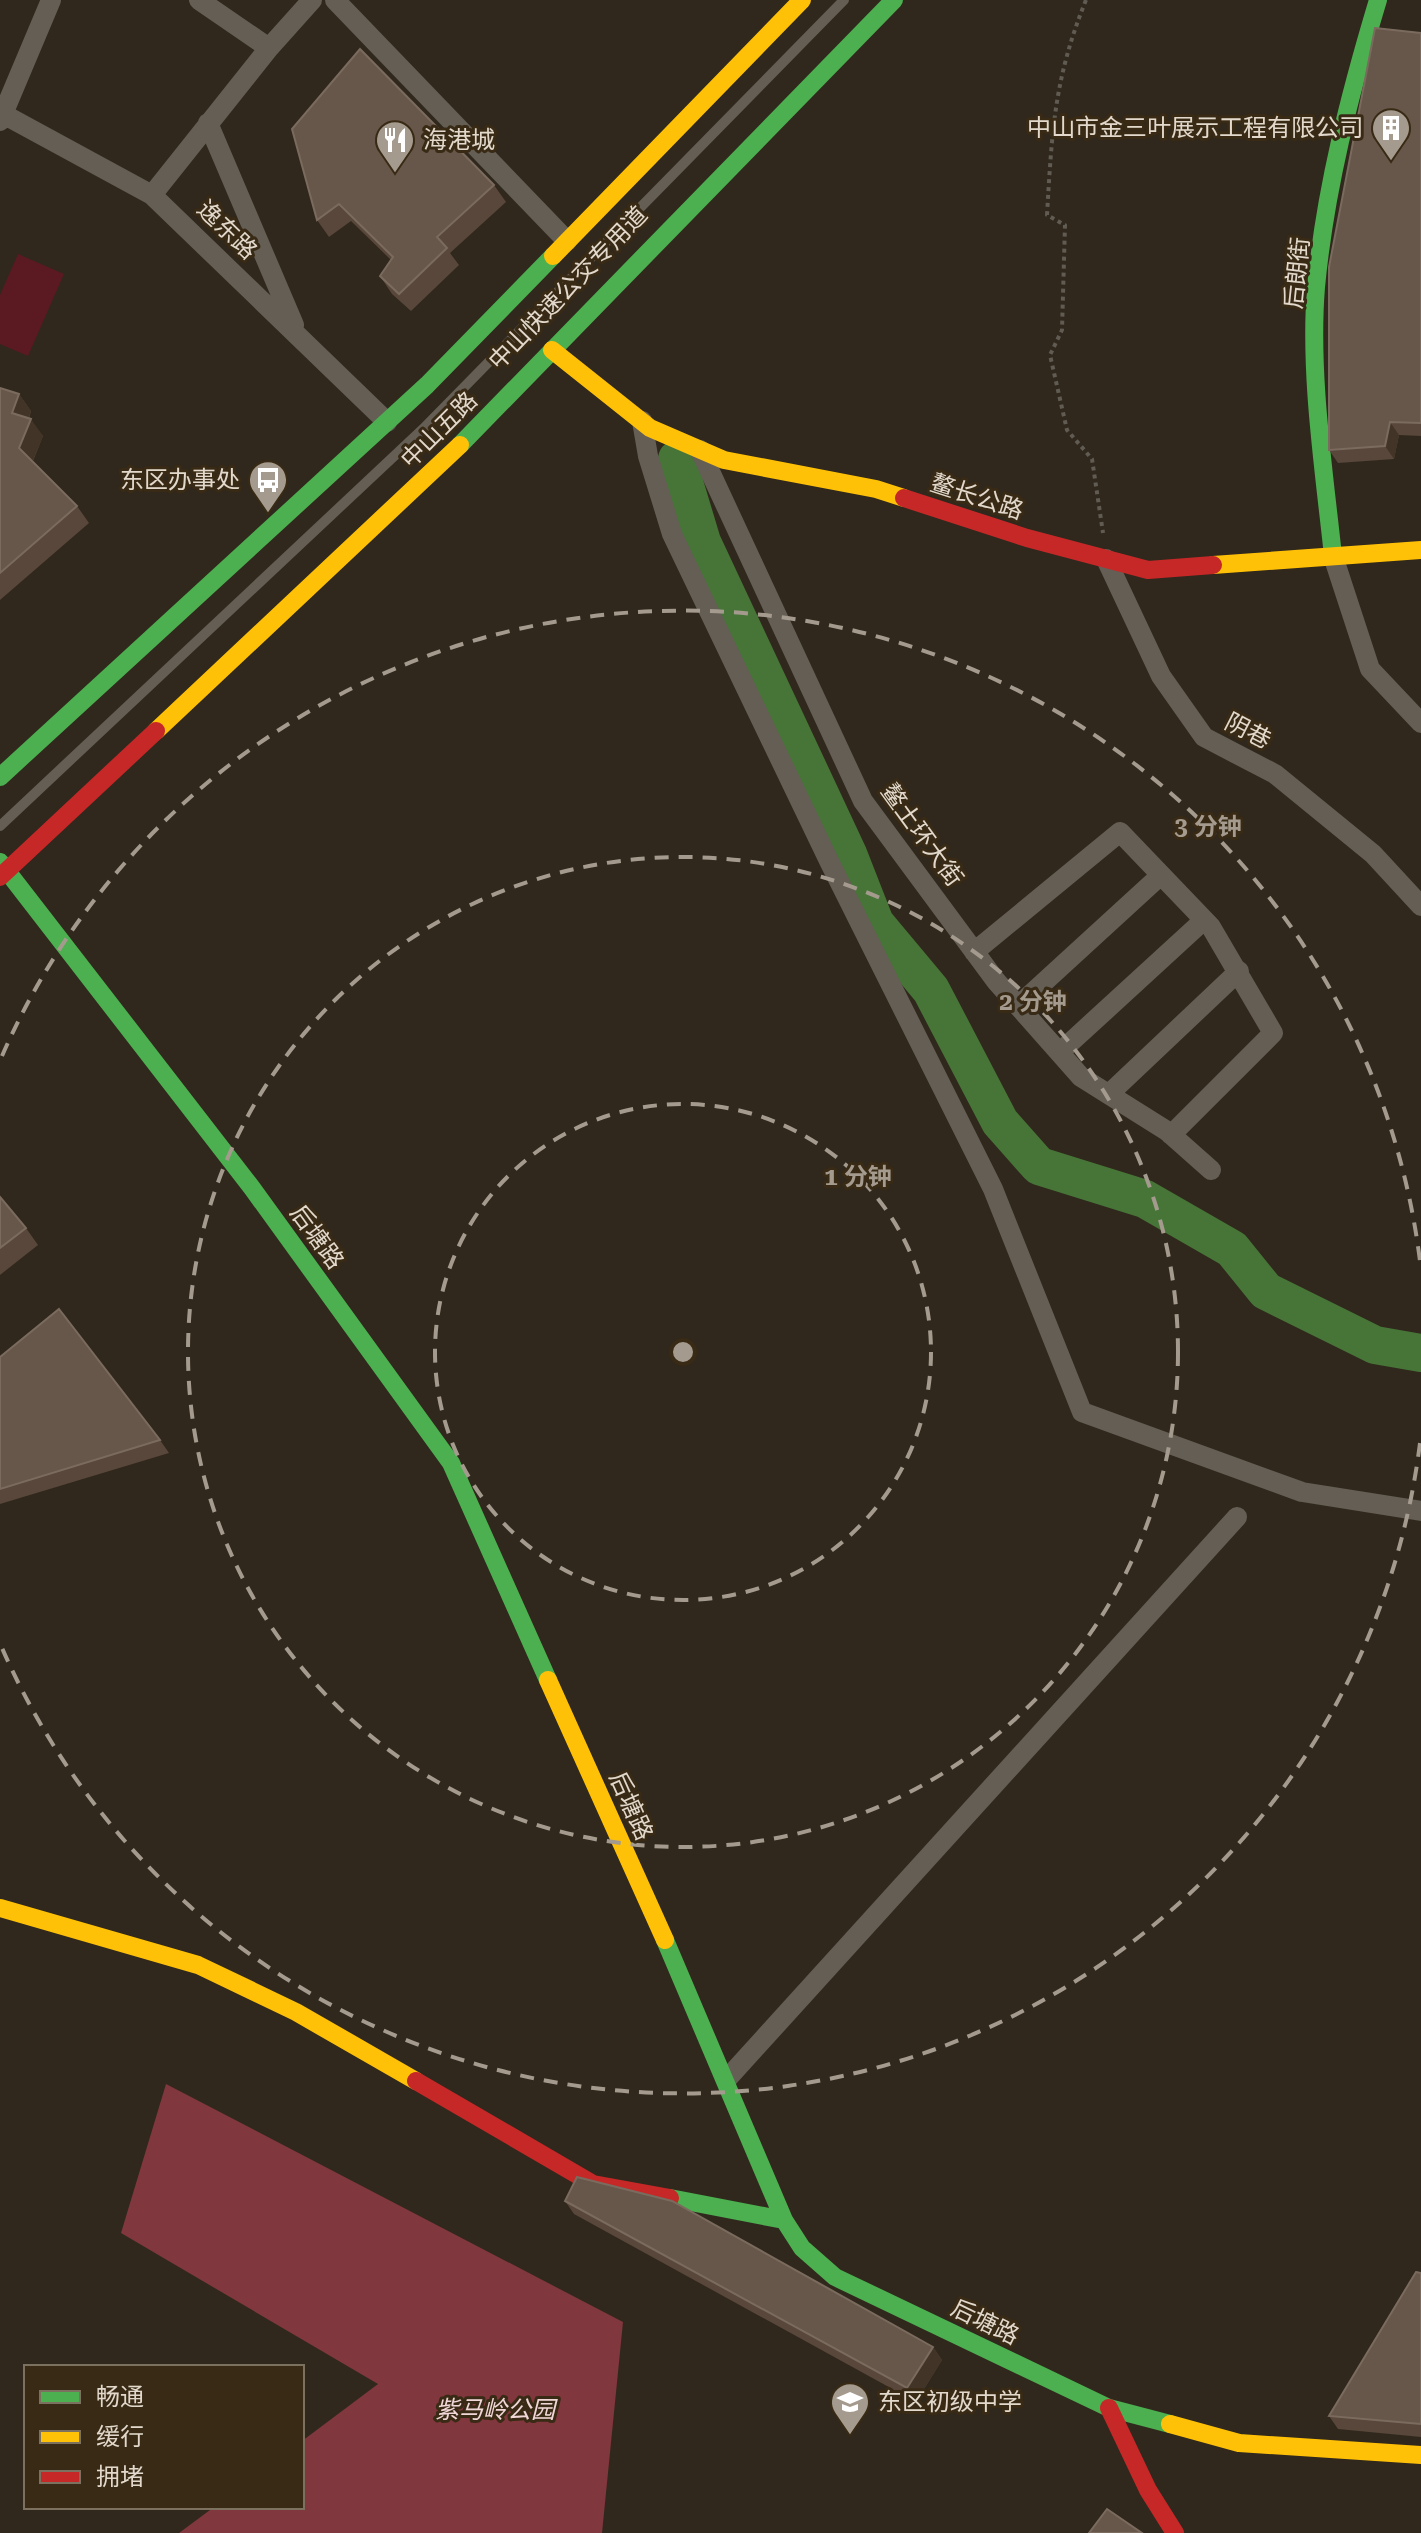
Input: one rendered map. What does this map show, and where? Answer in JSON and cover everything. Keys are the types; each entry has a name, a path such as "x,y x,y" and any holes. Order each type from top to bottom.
{"street":[{"name":"逸东路","path":"51,0 2,118 152,195 387,422"},
{"path":"199,0 269,48"},
{"path":"152,195 269,48 312,0"},
{"path":"335,0 567,241"},
{"name":"中山五路","path":"0,777 387,422 802,0"},
{"name":"中山五路","path":"4,863 448,457 894,0"},
{"name":"后朗街","path":"1333,556 1318,412 1316,288 1345,112 1362,76 1378,0"},
{"path":"208,123 297,333"},
{"name":"鳌长公路","path":"552,350 642,421 724,460 876,489 1148,570 1421,550"},
{"path":"642,421 648,456 672,534 830,863 993,1189 1082,1412 1302,1492 1421,1511"},
{"name":"鳌土环大街","path":"700,450 863,801 974,952 1081,1077 1171,1135 1211,1170"},
{"path":"1333,556 1370,669 1421,723"},
{"name":"阴巷","path":"1106,559 1161,676 1204,737 1275,774 1373,854 1421,906"},
{"path":"974,952 1120,832 1204,920 1239,971 1273,1033 1171,1135"},
{"name":"后塘路","path":"4,863 252,1188 451,1463 727,2079 784,2220 802,2248 835,2277 1109,2408 1239,2443 1421,2455"},
{"path":"1018,1006 1161,875"},
{"path":"1060,1052 1204,920"},
{"path":"1109,1094 1239,971"},
{"path":"727,2079 1237,1517"},
{"path":"0,1908 198,1965 296,2012 593,2184 784,2220"},
{"path":"1109,2408 1148,2490 1175,2533"}],"lane":[{"name":"中山快速公交专用道","path":"0,826 423,429 844,0"},
{"name":"中山快速公交专用道","path":"502,384 832,46"}],"path":[{"path":"1086,0 1066,49 1053,107 1047,215 1065,225 1062,330 1050,355 1067,430 1092,459 1106,559"}],"shaded area":[{"path":"18,254 64,274 28,356 0,344 0,295"}],"green space":[{"name":"紫马岭公园","path":"166,2084 623,2322 602,2533 179,2533 211,2509 304,2509 304,2440 378,2384 121,2233"}],"building":[{"name":"中山市金三叶展示工程有限公司","path":"1375,28 1421,33 1421,423 1390,422 1385,446 1329,450 1329,267"},
{"name":"海港城","path":"360,49 494,185 437,237 447,248 399,294 380,276 393,257 339,204 317,220 292,129"},
{"path":"0,388 19,394 12,413 31,419 19,448 77,506 0,573"},
{"path":"0,1197 26,1228 0,1248"},
{"path":"59,1309 160,1440 0,1489 0,1357"},
{"path":"577,2177 672,2201 933,2347 907,2388 565,2201"},
{"path":"1416,2272 1421,2273 1421,2424 1329,2416"},
{"path":"1107,2509 1142,2533 1089,2533"}],"waterway":[{"path":"677,459 702,542 848,854 875,923 931,990 1000,1122 1039,1166 1145,1199 1232,1249 1266,1291 1375,1345 1421,1353"}],"traffic: fast":[{"path":"460,445 894,0"},
{"path":"1333,556 1316,387 1316,287 1340,142 1378,0"},
{"path":"0,777 427,385 553,256"},
{"path":"0,862 252,1188 451,1463 548,1680"},
{"path":"665,1940 784,2220 802,2248 835,2277 1109,2408 1170,2424"},
{"path":"670,2198 784,2220"}],"traffic: slow":[{"path":"553,256 802,0"},
{"path":"552,350 650,428 724,460 876,489 904,498"},
{"path":"156,731 460,445"},
{"path":"1213,565 1421,550"},
{"path":"548,1680 665,1940"},
{"path":"0,1908 198,1965 296,2012 416,2081"},
{"path":"1170,2424 1239,2443 1421,2455"}],"traffic: jam":[{"path":"904,498 1027,538 1148,570 1213,565"},
{"path":"0,877 156,731"},
{"path":"416,2081 593,2184 670,2198"},
{"path":"1109,2408 1148,2490 1175,2533"}],"place":[{"name":"中山市金三叶展示工程有限公司","path":"1391,162"},
{"name":"海港城","path":"395,174"},
{"name":"东区办事处","path":"268,514"},
{"name":"东区初级中学","path":"850,2436"}]}
